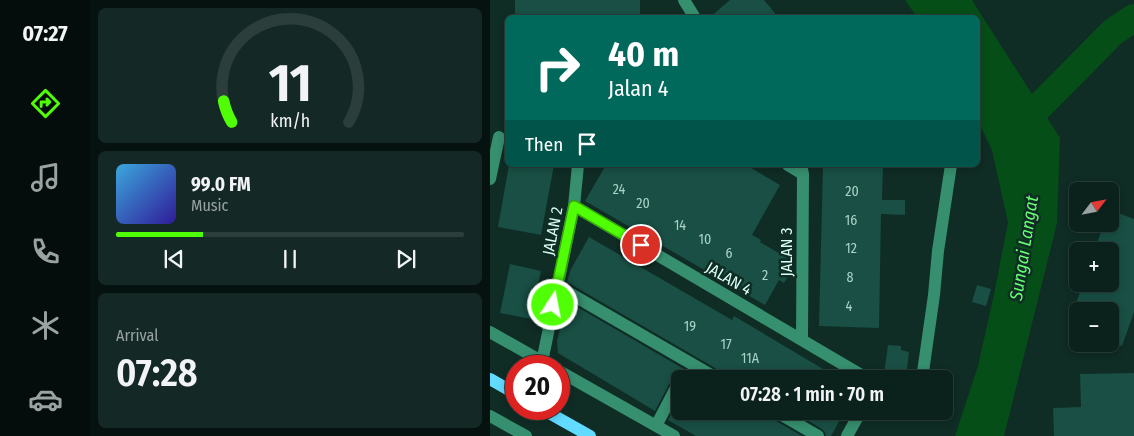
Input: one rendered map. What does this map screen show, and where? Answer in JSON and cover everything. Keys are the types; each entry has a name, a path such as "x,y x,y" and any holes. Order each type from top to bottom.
{"main road":[{"path":"490,379 505,388"},
{"path":"562,420 590,436"}],"street":[{"path":"684,0 693,15"},
{"path":"490,179 499,136"},
{"name":"JALAN 2","path":"547,355 557,286 574,206 578,167"},
{"path":"923,370 938,251 951,167"},
{"name":"JALAN 3","path":"802,169 802,340"},
{"name":"JALAN 4","path":"574,206 853,370"},
{"path":"557,286 703,370"},
{"path":"490,332 530,355"},
{"path":"685,370 689,362"},
{"path":"570,377 674,436"},
{"path":"656,426 671,397"},
{"path":"490,416 526,436"},
{"path":"790,420 818,436"},
{"path":"847,436 856,420"}],"water":[{"name":"Sungai Langat","path":"905,0 972,0 1060,138 1057,223 1004,436 955,436 978,366 1008,223 992,150 980,125 980,15 916,15"}],"building":[{"path":"515,0 640,0 640,15 515,15"},
{"path":"730,0 764,0 776,15 712,15"},
{"path":"509,167 554,167 541,235 498,227"},
{"path":"605,167 749,167 780,185 752,235 761,240 760,242 791,260 787,267 792,270 784,283 779,280 765,305 585,201"},
{"path":"823,167 883,167 882,200 905,200 905,215 881,214 879,328 819,326"},
{"path":"1119,213 1134,219 1134,312 1122,346 1119,345 1119,302 1076,302 1080,292 1119,292 1119,242 1097,242 1101,232 1119,232"},
{"path":"589,237 732,320 734,316 825,370 719,370 567,282 571,269"},
{"path":"510,264 541,271 531,319 500,313"},
{"path":"977,285 991,289 986,306 972,302"},
{"path":"567,301 686,370 671,370 671,381 655,411 570,360 570,355 558,353 557,341"},
{"path":"888,345 901,346 901,350 909,352 907,370 885,370"},
{"path":"1134,373 1134,436 1054,436 1053,408 1081,407 1080,374"},
{"path":"671,414 671,420 774,420 802,436 696,436 668,420"},
{"path":"807,420 840,420 831,436 826,436 822,429"}],"waterway":[{"path":"1014,132 1113,32 1134,18"}],"route":[{"path":"553,305 574,206 641,245"}]}
